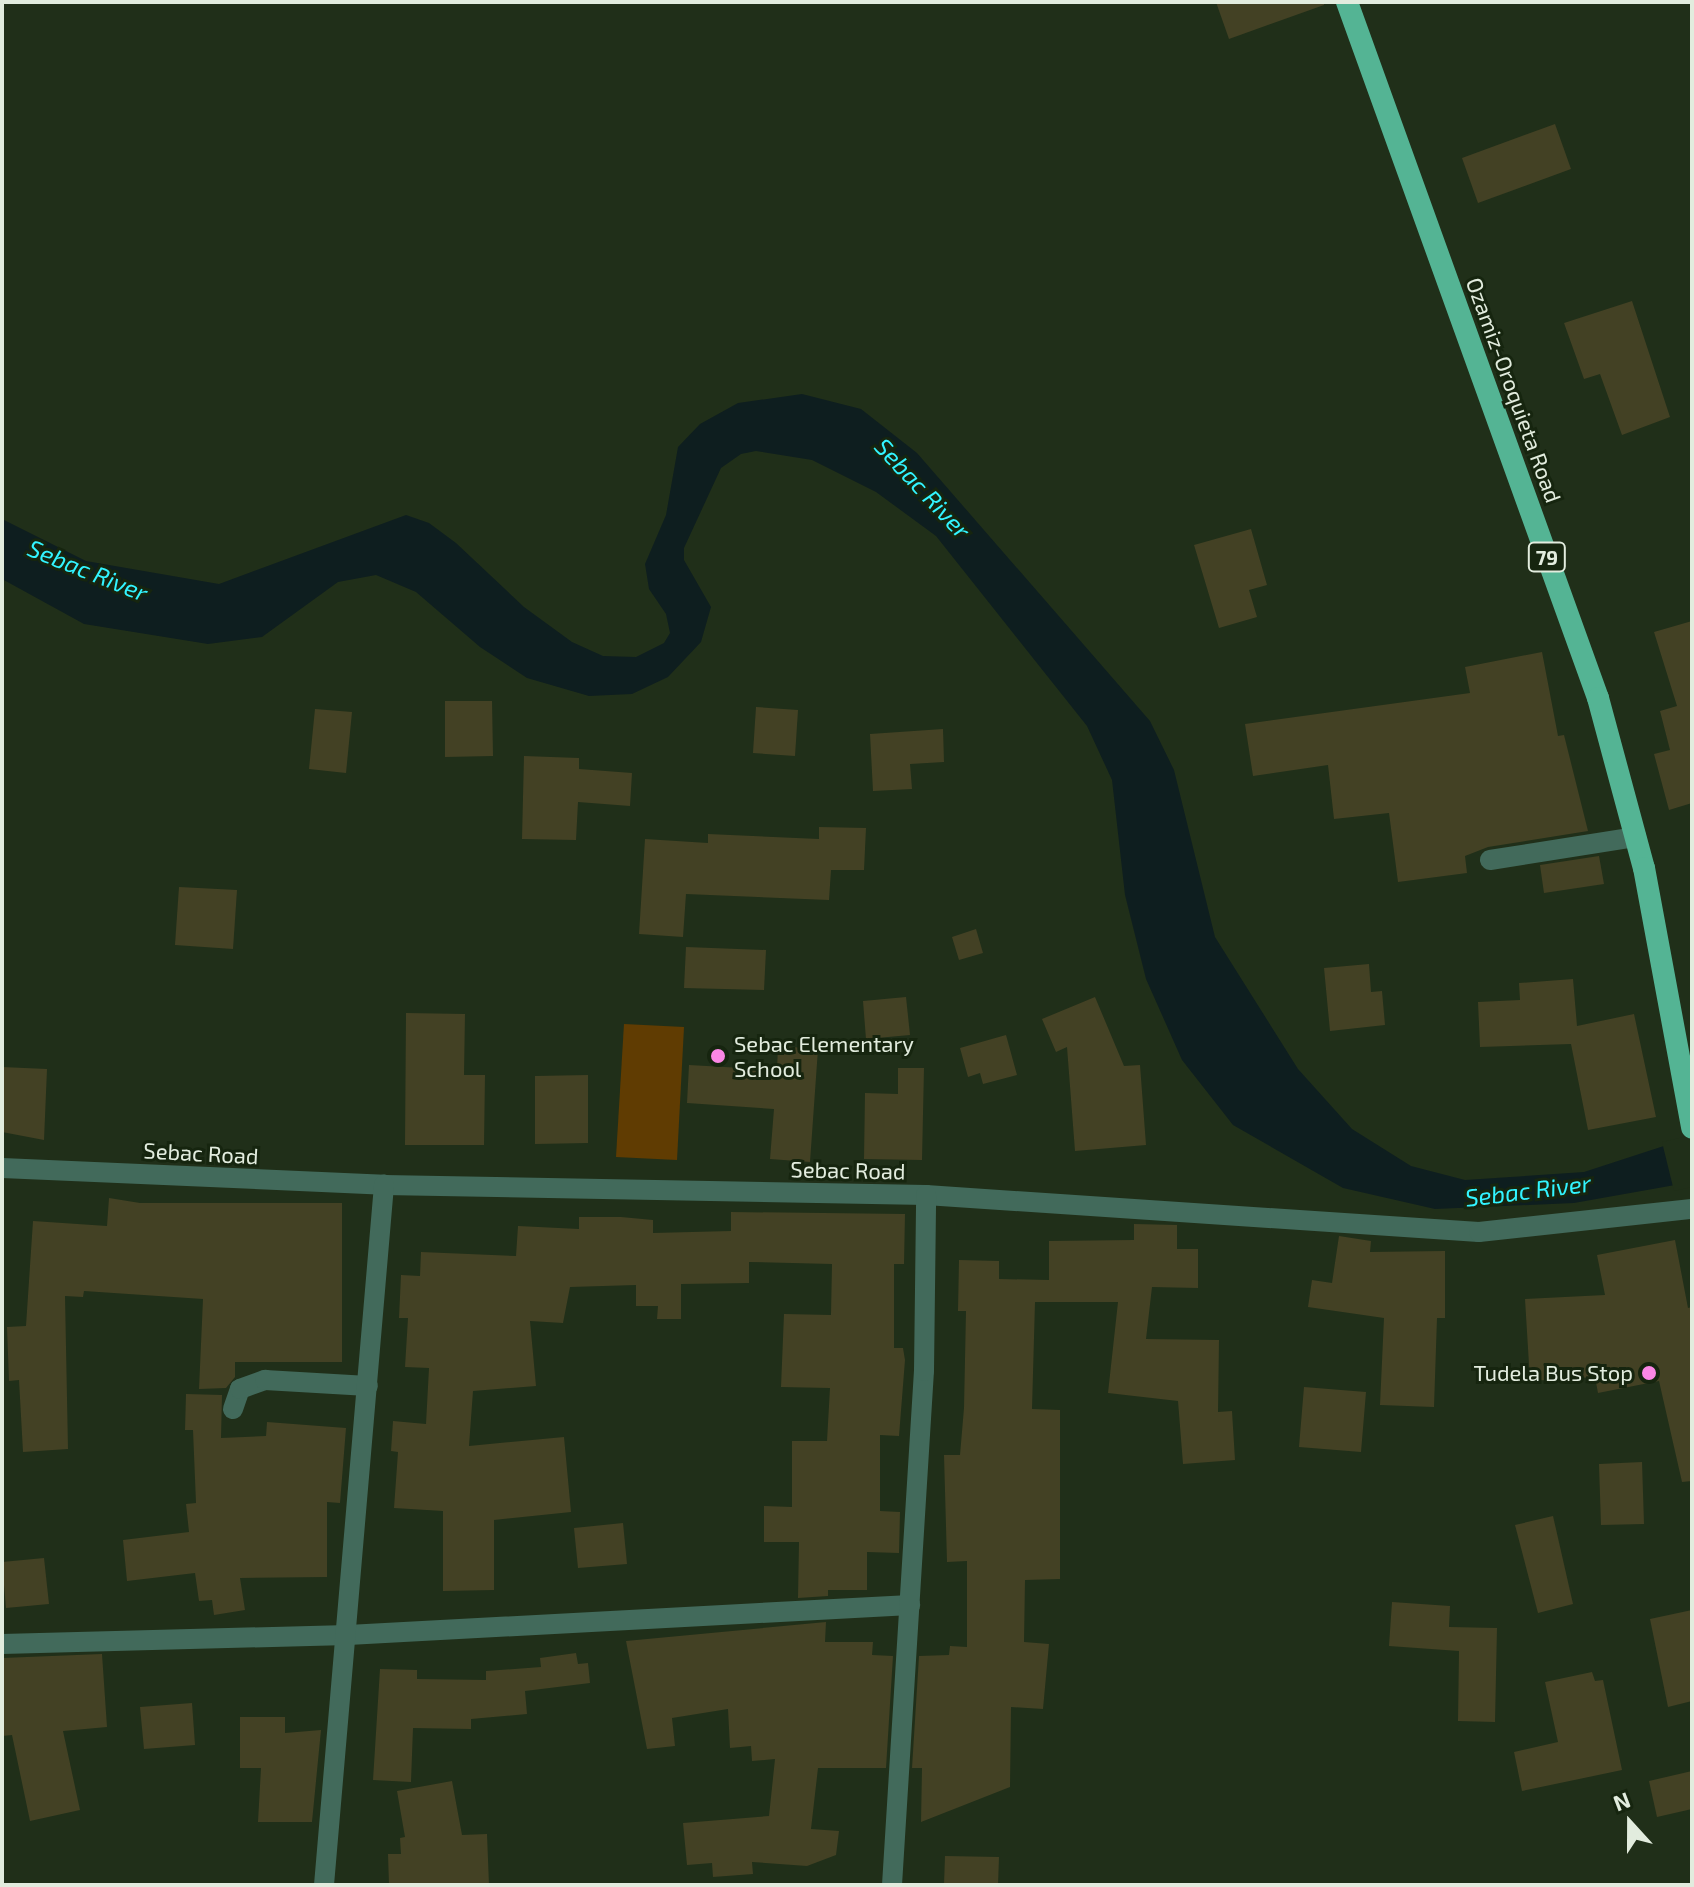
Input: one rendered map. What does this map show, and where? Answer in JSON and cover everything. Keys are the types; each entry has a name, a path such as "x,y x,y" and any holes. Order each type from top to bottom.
{"highway":[{"name":"Ozamiz-Oroquieta Road","path":"1347,2 1598,698 1636,837 1692,1128"}],"street":[{"path":"1490,860 1636,837"},
{"name":"Sebac Road","path":"2,1168 384,1185 926,1195 1479,1232 1692,1209"},
{"path":"324,1885 348,1635 384,1185"},
{"path":"892,1885 924,1371 926,1195"},
{"path":"233,1409 240,1389 265,1380 368,1386"},
{"path":"2,1644 348,1635 910,1605"}],"shaded area":[{"path":"624,1024 684,1027 677,1160 616,1157"}],"water":[{"name":"Sebac River","path":"802,394 861,409 917,453 1150,721 1174,770 1215,937 1298,1069 1352,1129 1411,1166 1465,1180 1584,1172 1673,1143 1692,1182 1574,1203 1435,1209 1343,1188 1233,1125 1182,1060 1146,979 1125,895 1112,780 1087,726 936,536 876,492 812,460 756,451 741,454 721,468 684,548 684,560 711,607 701,642 668,677 632,694 589,696 527,678 480,647 416,592 376,575 338,582 262,637 208,644 84,624 2,579 2,519 86,561 219,584 406,515 429,523 456,543 524,607 572,642 603,656 636,657 664,643 670,633 666,614 649,589 645,564 666,515 678,447 700,424 738,403"}],"pier":[{"path":"1692,1135 1692,1187 1674,1191 1662,1142"}],"building":[{"path":"1216,2 1324,2 1324,5 1229,39"},
{"path":"1555,124 1571,169 1478,203 1462,158"},
{"path":"1632,301 1670,417 1622,435 1600,374 1584,379 1564,323"},
{"path":"1251,529 1267,585 1249,590 1257,617 1219,628 1194,545"},
{"path":"1692,621 1692,803 1669,810 1654,754 1670,750 1660,711 1677,706 1654,632"},
{"path":"1542,652 1558,736 1564,735 1588,831 1488,847 1465,856 1467,873 1398,882 1389,813 1334,819 1328,765 1253,776 1245,724 1470,693 1465,667"},
{"path":"445,701 492,701 493,756 445,757"},
{"path":"756,707 798,710 795,756 753,753"},
{"path":"315,709 352,712 346,773 309,769"},
{"path":"943,729 944,762 910,764 912,789 873,791 870,734"},
{"path":"524,756 579,758 579,769 632,773 630,806 578,802 576,840 522,839"},
{"path":"819,827 866,828 864,870 831,870 829,900 686,894 683,937 639,934 645,839 708,843 708,834 819,839"},
{"path":"1599,856 1604,884 1544,893 1540,865"},
{"path":"179,887 237,890 233,949 175,945"},
{"path":"976,929 983,953 959,960 952,937"},
{"path":"686,947 766,950 764,990 684,988"},
{"path":"1369,964 1371,992 1382,991 1385,1025 1330,1031 1324,968"},
{"path":"1573,979 1577,1026 1634,1014 1656,1117 1588,1130 1571,1044 1480,1047 1478,1002 1520,1000 1519,983"},
{"path":"906,997 910,1035 866,1039 863,1001"},
{"path":"1095,997 1124,1066 1140,1065 1146,1145 1075,1151 1067,1047 1056,1052 1042,1019"},
{"path":"406,1013 465,1014 464,1075 485,1075 484,1145 405,1145"},
{"path":"1006,1035 1017,1075 983,1084 980,1073 968,1077 960,1048"},
{"path":"778,1046 818,1049 810,1162 770,1159 774,1109 687,1103 689,1065 777,1070"},
{"path":"2,1067 47,1069 44,1140 2,1132"},
{"path":"898,1068 924,1068 922,1160 864,1159 865,1093 898,1094"},
{"path":"588,1075 588,1143 535,1144 535,1076"},
{"path":"109,1198 140,1203 342,1203 342,1362 235,1362 235,1377 226,1388 199,1389 203,1299 84,1291 83,1297 65,1296 68,1449 23,1452 19,1380 9,1381 7,1327 26,1326 33,1221 107,1226"},
{"path":"731,1212 905,1214 904,1264 894,1264 894,1348 903,1348 905,1360 899,1436 880,1435 880,1511 900,1512 899,1553 867,1552 867,1590 828,1590 828,1596 798,1598 799,1542 764,1542 764,1506 792,1507 792,1441 827,1441 830,1388 781,1387 784,1314 831,1315 832,1264 749,1262 749,1283 681,1284 681,1319 657,1319 658,1306 636,1306 636,1285 570,1287 563,1323 530,1321 536,1386 473,1391 469,1446 564,1437 571,1512 494,1520 494,1590 443,1591 443,1511 394,1508 398,1452 391,1451 393,1421 426,1424 429,1368 405,1367 408,1318 399,1318 401,1275 420,1276 421,1252 516,1256 518,1226 579,1229 579,1217 621,1217 653,1220 653,1233 731,1231"},
{"path":"1134,1224 1177,1225 1177,1249 1198,1249 1198,1288 1152,1287 1146,1339 1219,1340 1218,1412 1232,1411 1235,1460 1183,1464 1178,1401 1108,1393 1118,1302 1035,1302 1032,1409 1060,1410 1060,1579 1025,1580 1024,1642 1049,1644 1043,1709 1011,1707 1010,1787 921,1822 922,1768 912,1768 919,1656 949,1655 950,1646 967,1647 967,1561 947,1562 944,1455 960,1455 964,1408 966,1311 958,1311 959,1260 999,1261 999,1279 1049,1280 1049,1241 1134,1240"},
{"path":"1339,1236 1371,1241 1370,1252 1445,1251 1445,1318 1437,1318 1434,1407 1380,1405 1384,1318 1308,1307 1312,1280 1332,1283"},
{"path":"1675,1240 1688,1308 1692,1307 1692,1481 1682,1482 1659,1381 1598,1393 1595,1377 1530,1381 1525,1299 1605,1295 1597,1255"},
{"path":"1304,1387 1366,1392 1361,1452 1299,1447"},
{"path":"186,1394 222,1395 221,1438 266,1436 267,1422 346,1428 340,1503 327,1502 327,1577 240,1578 245,1610 214,1615 212,1600 199,1601 195,1573 127,1581 123,1540 189,1532 186,1504 196,1503 193,1430 185,1430"},
{"path":"1642,1462 1644,1524 1601,1525 1599,1464"},
{"path":"1553,1516 1573,1604 1538,1613 1515,1525"},
{"path":"623,1523 627,1564 578,1568 574,1528"},
{"path":"44,1558 49,1604 6,1608 2,1562"},
{"path":"1392,1602 1450,1606 1449,1627 1497,1628 1495,1722 1458,1721 1459,1651 1389,1646"},
{"path":"1692,1610 1692,1701 1668,1707 1650,1619"},
{"path":"826,1622 825,1642 873,1642 872,1655 893,1656 886,1768 818,1768 811,1829 839,1831 836,1855 807,1866 752,1862 753,1874 713,1877 712,1863 687,1865 683,1823 769,1816 775,1759 752,1761 751,1746 730,1748 728,1709 672,1718 675,1746 647,1749 626,1641"},
{"path":"576,1653 578,1664 588,1663 590,1683 525,1691 527,1714 471,1719 471,1729 413,1728 411,1782 373,1780 380,1669 417,1670 417,1679 486,1680 486,1671 541,1667 540,1658"},
{"path":"102,1654 107,1727 63,1731 80,1810 30,1821 12,1735 2,1736 2,1658"},
{"path":"1592,1672 1595,1681 1603,1680 1622,1770 1522,1791 1514,1752 1558,1742 1545,1682"},
{"path":"192,1703 195,1745 144,1749 140,1707"},
{"path":"240,1717 285,1717 285,1733 321,1730 312,1822 258,1822 261,1768 240,1768"},
{"path":"1692,1771 1692,1809 1657,1817 1649,1781"},
{"path":"452,1781 462,1835 487,1834 489,1885 389,1885 388,1854 401,1854 400,1838 405,1837 397,1791"},
{"path":"945,1856 999,1857 998,1885 944,1885"}],"place":[{"name":"Sebac Elementary School","path":"718,1056"},
{"name":"Tudela Bus Stop","path":"1649,1373"}]}
